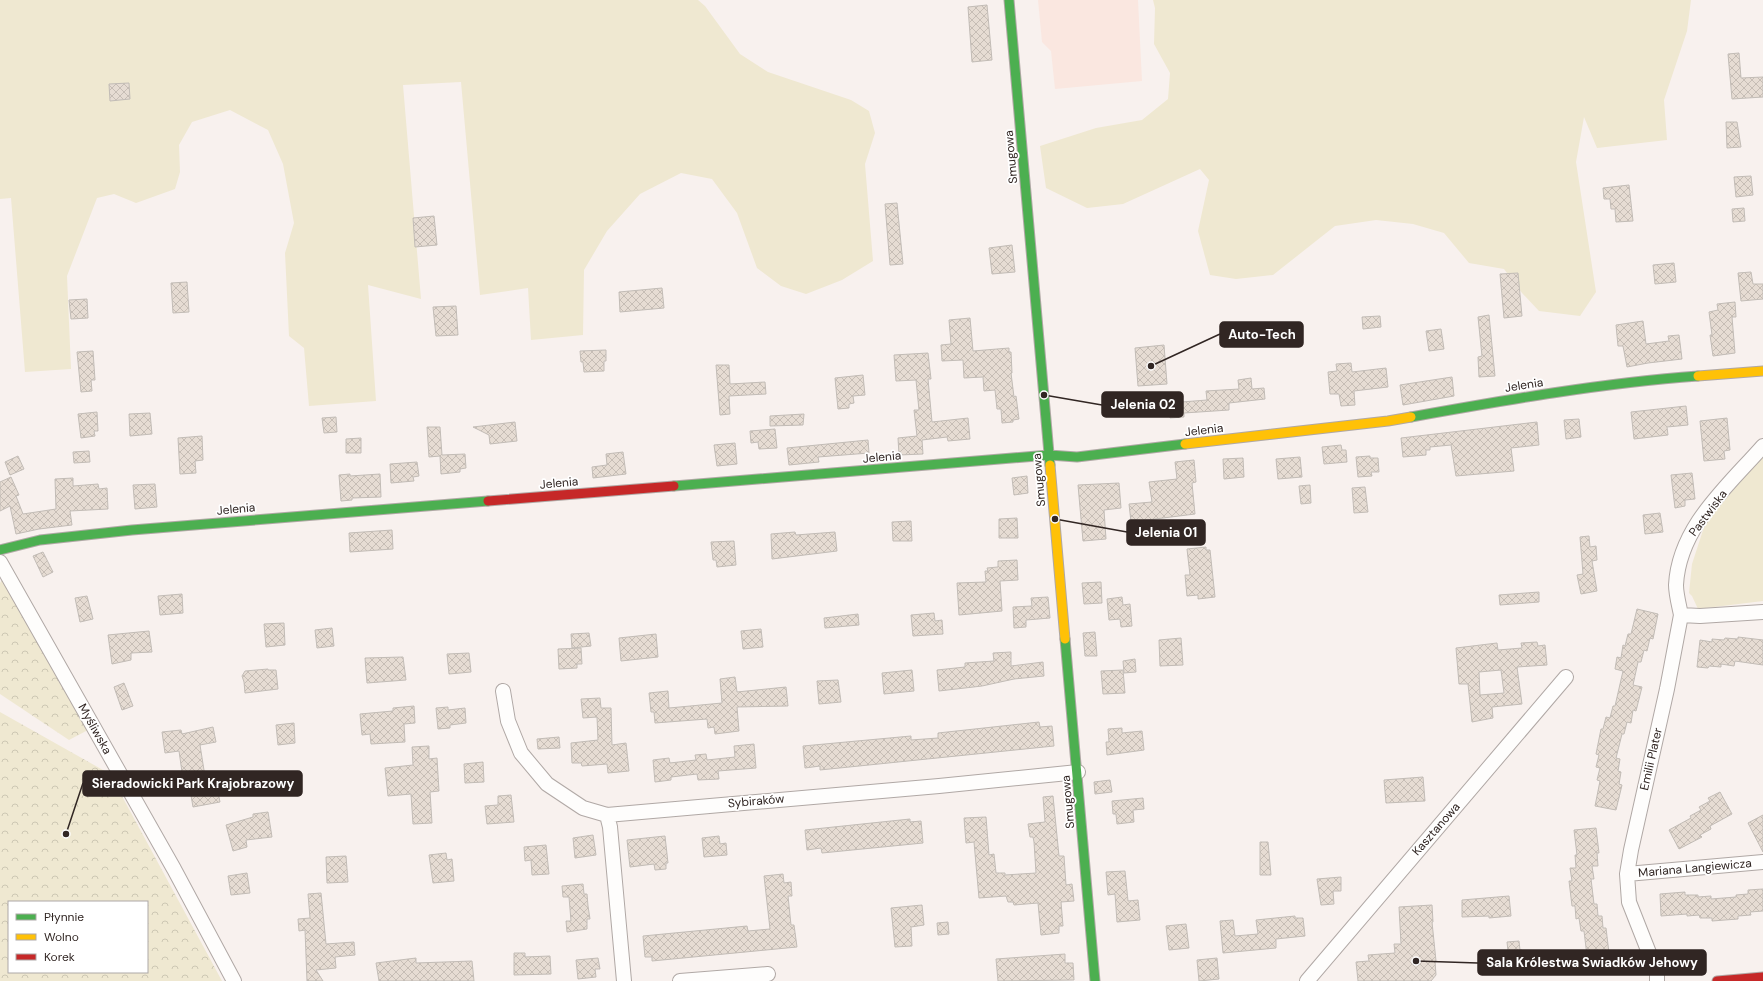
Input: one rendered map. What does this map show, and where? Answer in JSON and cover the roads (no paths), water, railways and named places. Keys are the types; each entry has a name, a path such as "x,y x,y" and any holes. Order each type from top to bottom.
{"street":[{"name":"Smugowa","path":"1009,0 1048,455 1078,772 1095,981"},
{"name":"Jelenia","path":"0,550 40,540 132,530 1048,455 1078,457 1388,422 1523,397 1652,379 1763,371"},
{"name":"Pastwiska","path":"1680,615 1676,586 1678,570 1687,540 1695,525 1763,446"},
{"name":"Myśliwska","path":"0,562 174,869 234,981"},
{"path":"1680,615 1700,616 1763,612"},
{"name":"Emilii Plater","path":"1657,981 1657,973 1629,902 1627,874 1667,689 1680,615"},
{"name":"Kasztanowa","path":"1307,981 1566,677"},
{"name":"Sybiraków","path":"503,691 508,721 521,753 547,784 583,808 607,814 940,786 1078,772"},
{"path":"607,814 610,827 624,981"},
{"name":"Mariana Langiewicza","path":"1627,874 1763,862"},
{"path":"680,981 768,974"},
{"path":"1717,981 1763,977"}],"place":[{"name":"Auto-Tech","path":"1151,366"},
{"name":"Jelenia 02","path":"1044,395"},
{"name":"Jelenia 01","path":"1055,519"},
{"name":"Sieradowicki Park Krajobrazowy","path":"66,834"},
{"name":"Sala Królestwa Swiadków Jehowy","path":"1416,961"}]}
